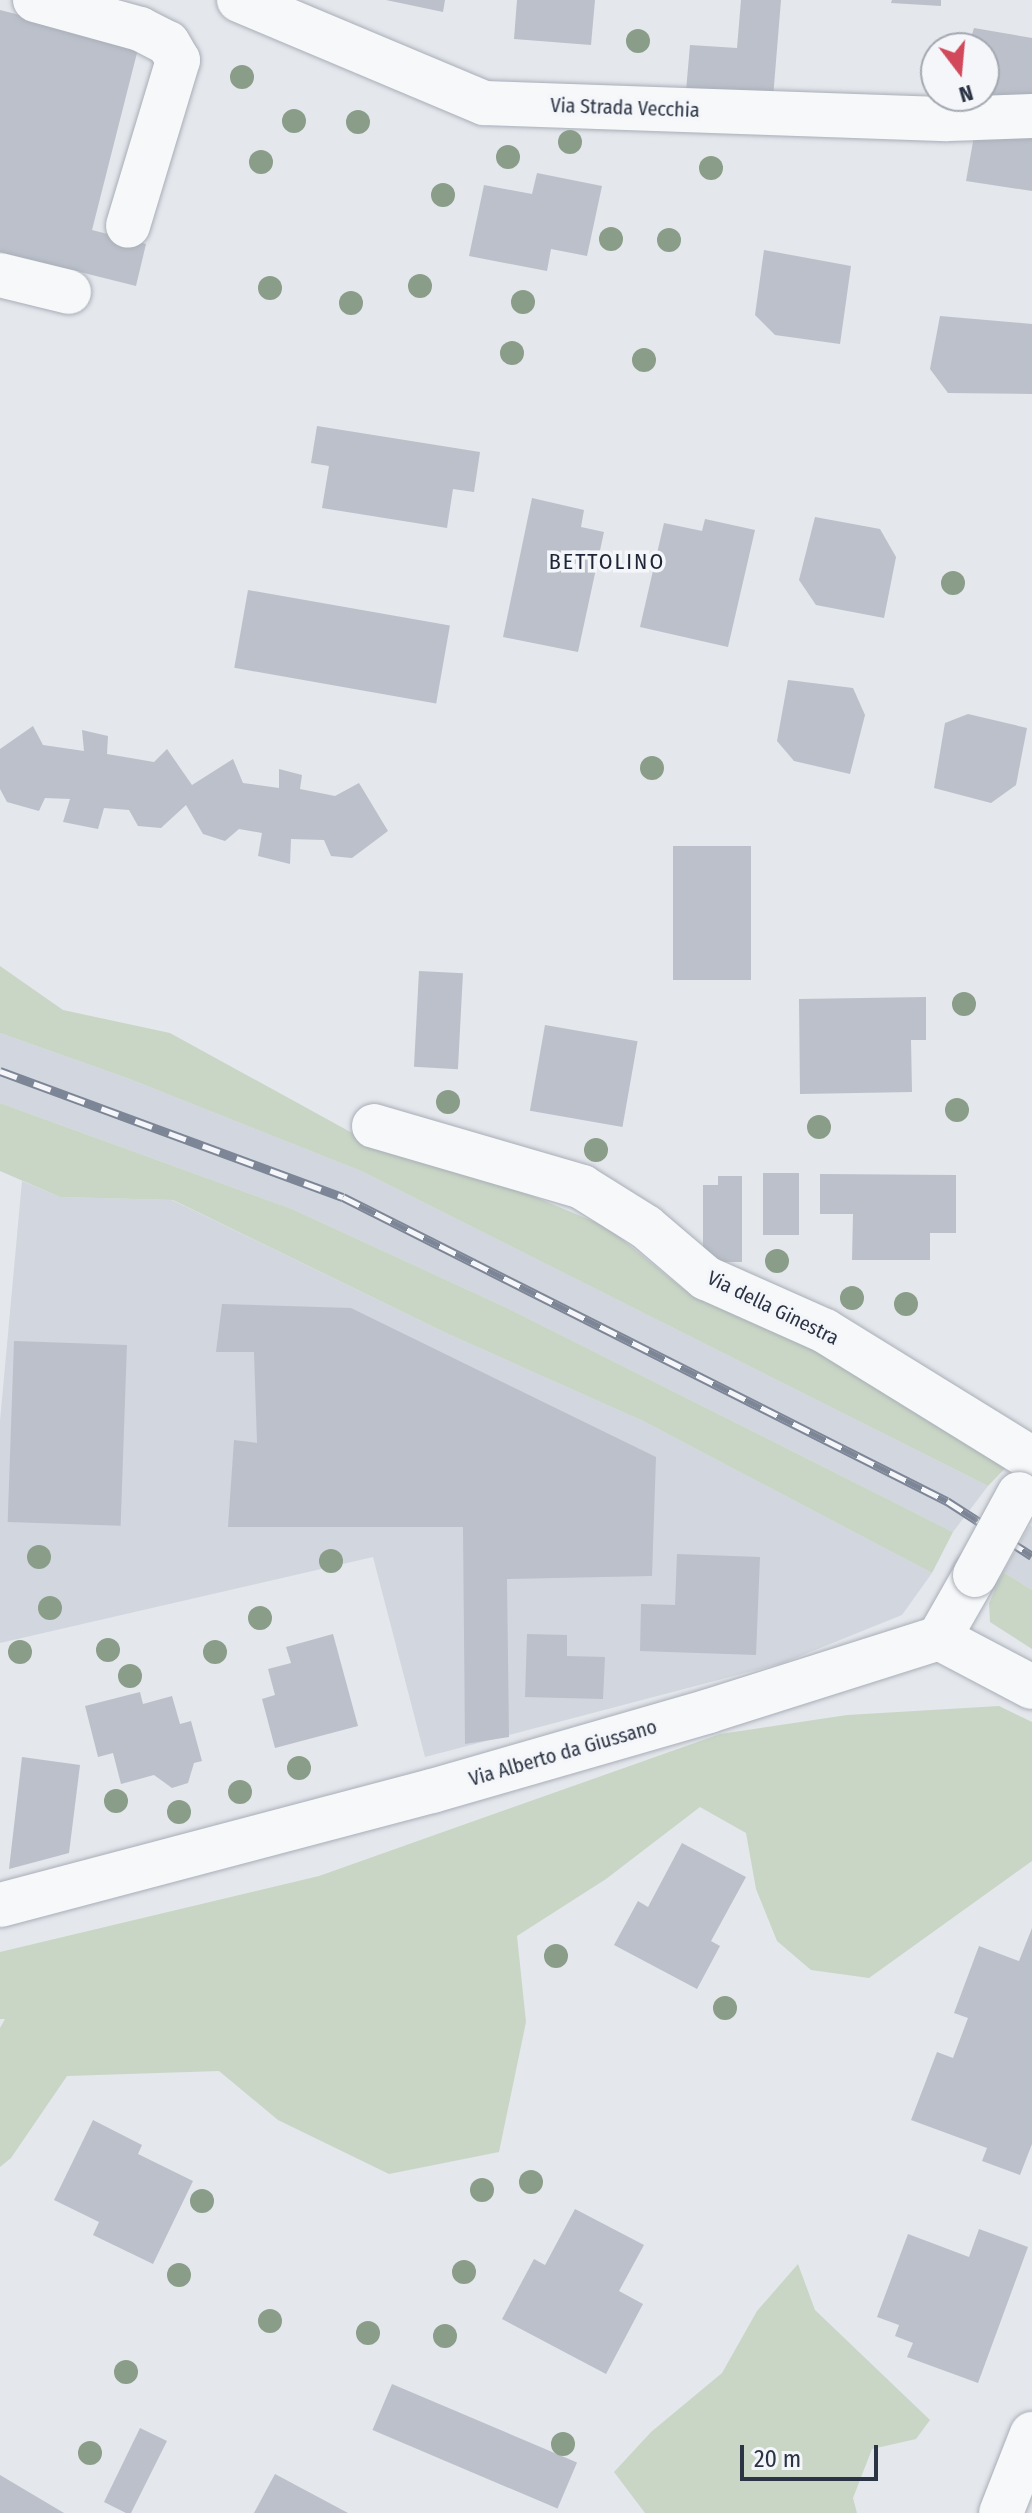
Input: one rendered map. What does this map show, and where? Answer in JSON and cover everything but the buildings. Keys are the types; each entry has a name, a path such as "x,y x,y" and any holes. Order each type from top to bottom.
{"street":[{"path":"35,0 140,29 168,43 178,60 128,226"},
{"name":"Via Strada Vecchia","path":"239,0 484,103 948,119 1032,116"},
{"path":"0,275 69,292"},
{"name":"Via della Ginestra","path":"374,1126 582,1187 646,1227 706,1278 825,1331 1028,1475"},
{"path":"1028,1475 939,1638 1032,1687"},
{"name":"Via Alberto da Giussano","path":"0,1905 432,1791 709,1711 939,1638"},
{"path":"1001,2513 1029,2451"}],"shaded area":[{"path":"0,1033 127,1078 361,1171 988,1486 953,1532 507,1308 292,1209 0,1103"},
{"path":"22,1181 60,1197 172,1200 446,1333 643,1421 932,1573 902,1615 783,1663 425,1757 373,1557 0,1643 0,1421"},
{"path":"1030,1525 1032,1527 1032,1590 1003,1572"}],"green space":[{"path":"0,966 63,1010 170,1033 365,1140 492,1179 607,1227 692,1296 815,1344 1010,1463 988,1486 361,1171 127,1078 0,1033"},
{"path":"0,1103 292,1209 507,1308 953,1532 932,1573 643,1421 446,1333 173,1200 60,1197 0,1171"},
{"path":"1003,1572 1032,1590 1032,1649 990,1622 989,1603"},
{"path":"999,1706 1032,1722 1032,1861 869,1978 811,1970 777,1941 756,1889 746,1833 700,1807 606,1879 517,1936 526,2022 499,2152 389,2174 278,2120 219,2071 67,2076 11,2158 0,2167 0,2028 5,2019 0,2019 0,1952 319,1876 720,1734 847,1715"},
{"path":"798,2264 815,2310 930,2420 916,2439 872,2449 853,2498 857,2513 645,2513 614,2472 651,2432 722,2373 757,2311"}],"railway":[{"path":"0,1071 343,1197 947,1501 1032,1556"}],"district":[{"name":"BETTOLINO","path":"607,562"}]}
